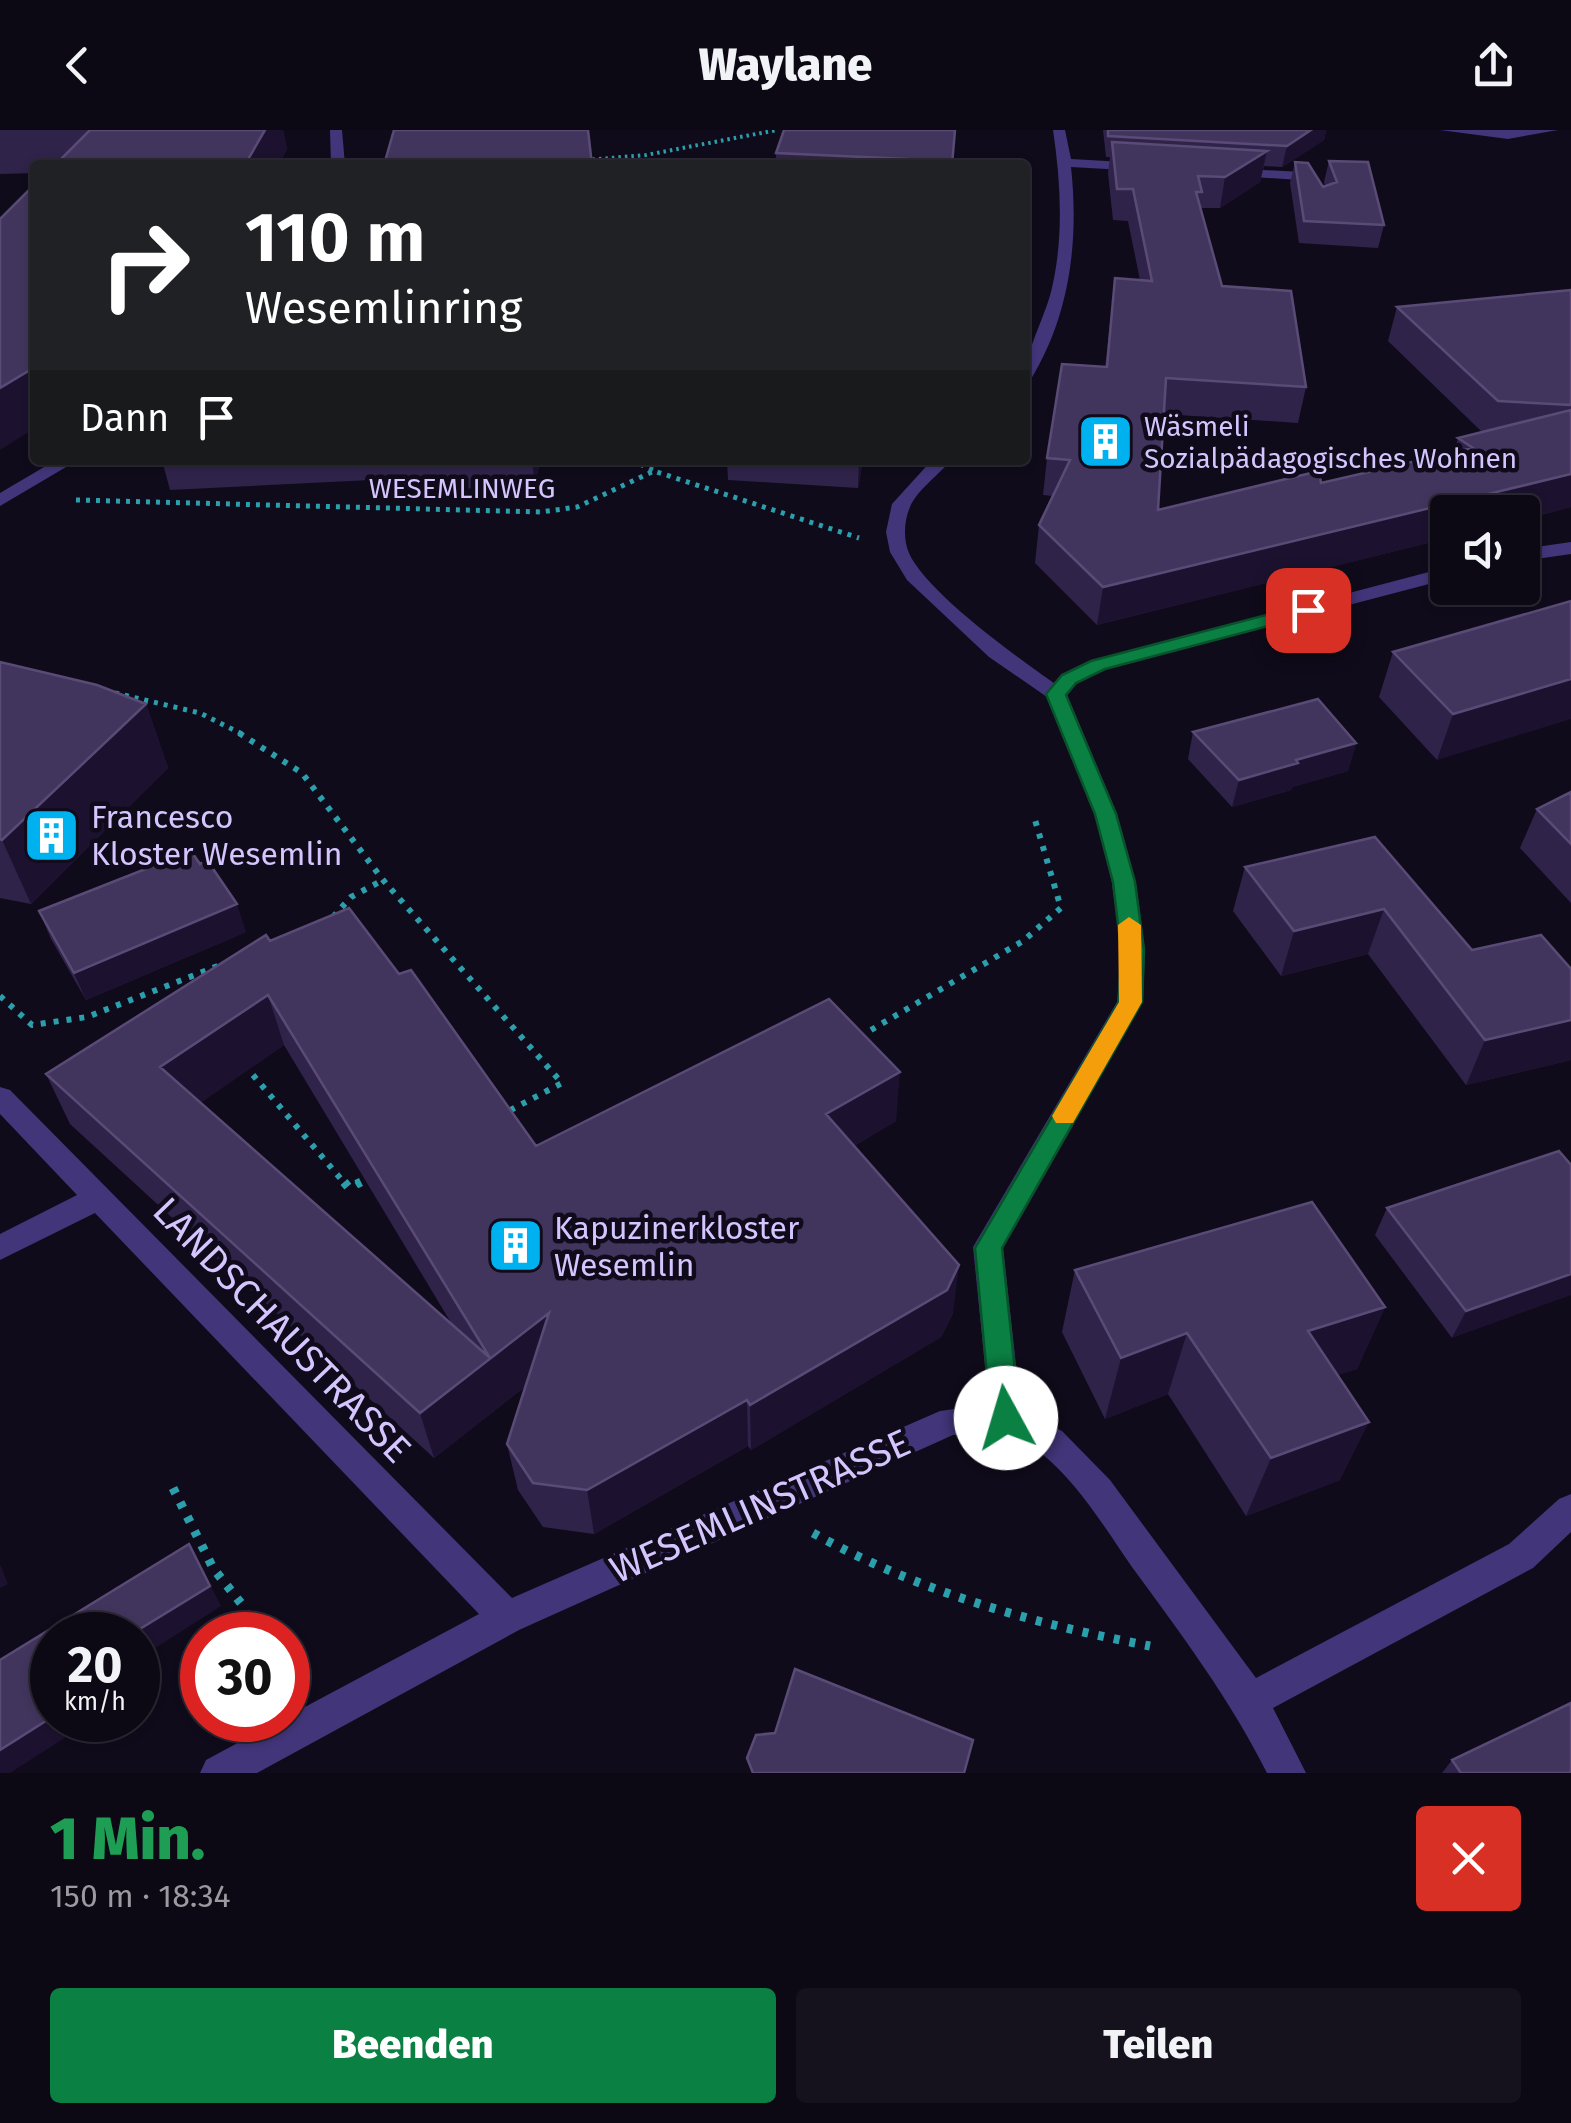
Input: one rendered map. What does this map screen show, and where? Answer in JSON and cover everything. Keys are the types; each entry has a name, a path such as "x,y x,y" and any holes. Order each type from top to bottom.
{"street":[{"path":"336,130 338,160"},
{"path":"1030,368 1044,347 1056,308 1066,231 1066,163 1059,130"},
{"path":"1446,130 1508,135 1552,130"},
{"path":"1066,163 1164,168"},
{"path":"1204,171 1302,176 1312,180 1322,202"},
{"path":"2,500 61,465"},
{"path":"937,465 902,504 895,532 899,552 914,576 996,654 1056,694 1106,814 1124,882 1132,950 1130,1002 988,1248 1006,1418 1051,1441 1098,1491 1250,1701 1287,1773"},
{"path":"1540,552 1571,548"},
{"path":"1056,694 1069,679 1098,665 1430,578"},
{"name":"LANDSCHAUSTRASSE","path":"0,1097 507,1618"},
{"path":"0,1248 98,1198"},
{"name":"WESEMLINSTRASSE","path":"220,1773 507,1618 951,1421 1006,1418"},
{"path":"1250,1701 1520,1556 1571,1510"}],"path":[{"path":"576,160 646,155 777,130"},
{"path":"641,465 899,552"},
{"name":"WESEMLINWEG","path":"2,500 541,512 578,507 654,471"},
{"path":"102,691 200,713 258,742 302,773 384,880 562,1083 500,1116"},
{"path":"871,1030 1023,942 1061,908 1035,820"},
{"path":"331,920 351,898 384,880"},
{"path":"0,996 32,1026 88,1017 228,962"},
{"path":"194,974 200,990"},
{"path":"253,1075 349,1188 363,1181"},
{"path":"173,1488 213,1568 246,1612"},
{"path":"766,1504 884,1570 960,1599 1084,1634 1220,1659"}],"building":[{"path":"90,130 265,130 248,160 60,160"},
{"path":"394,130 588,130 591,160 385,160"},
{"path":"784,130 955,130 952,160 776,153"},
{"path":"1108,130 1311,130 1287,146 1108,136"},
{"path":"1112,142 1267,151 1225,177 1198,176 1202,192 1196,192 1222,286 1291,291 1306,387 1166,378 1158,510 1319,471 1321,483 1473,448 1458,438 1571,410 1571,474 1484,495 1430,495 1430,508 1103,587 1039,525 1070,460 1047,458 1062,364 1107,367 1115,278 1152,281 1133,189 1117,189"},
{"path":"1329,161 1368,162 1384,225 1304,221 1295,162 1308,163 1323,187 1337,182"},
{"path":"30,189 30,370 0,388 0,219"},
{"path":"1571,290 1571,405 1498,401 1397,307"},
{"path":"1571,601 1571,679 1453,714 1393,652"},
{"path":"0,662 97,685 146,704 2,840 0,839"},
{"path":"1318,699 1356,743 1239,780 1193,732"},
{"path":"1571,792 1571,844 1537,809"},
{"path":"1375,837 1472,950 1541,935 1571,969 1571,1020 1485,1040 1384,909 1294,931 1245,867"},
{"path":"191,851 200,864 207,860 237,904 74,973 39,911"},
{"name":"Kapuzinerkloster Wesemlin","path":"349,908 399,974 411,970 536,1146 829,999 900,1072 826,1114 959,1265 947,1290 750,1405 747,1400 587,1490 533,1483 507,1444 549,1313 420,1413 46,1074 266,935 270,941","holes":["268,995 490,1358 160,1067"]},
{"path":"1559,1151 1571,1165 1571,1274 1466,1311 1387,1208"},
{"path":"1312,1202 1385,1307 1308,1331 1369,1422 1271,1458 1187,1333 1121,1358 1075,1270"},
{"path":"189,1544 210,1586 160,1617 160,1612 78,1612"},
{"path":"30,1642 30,1731 0,1750 0,1660"},
{"path":"795,1669 973,1740 964,1773 753,1773 747,1758 756,1735 775,1733"},
{"path":"1571,1703 1571,1773 1461,1773 1452,1760"}],"slow traffic":[{"path":"1064,1116 1130,1002 1129,925"}],"place":[{"name":"Wäsmeli Sozialpädagogisches Wohnen","path":"1105,442"},
{"name":"Francesco Kloster Wesemlin","path":"52,835"},
{"name":"Kapuzinerkloster Wesemlin","path":"515,1246"}],"route":[{"path":"1006,1418 988,1248 1130,1002 1132,950 1124,882 1106,814 1056,694 1069,679 1098,665 1308,610"}]}
